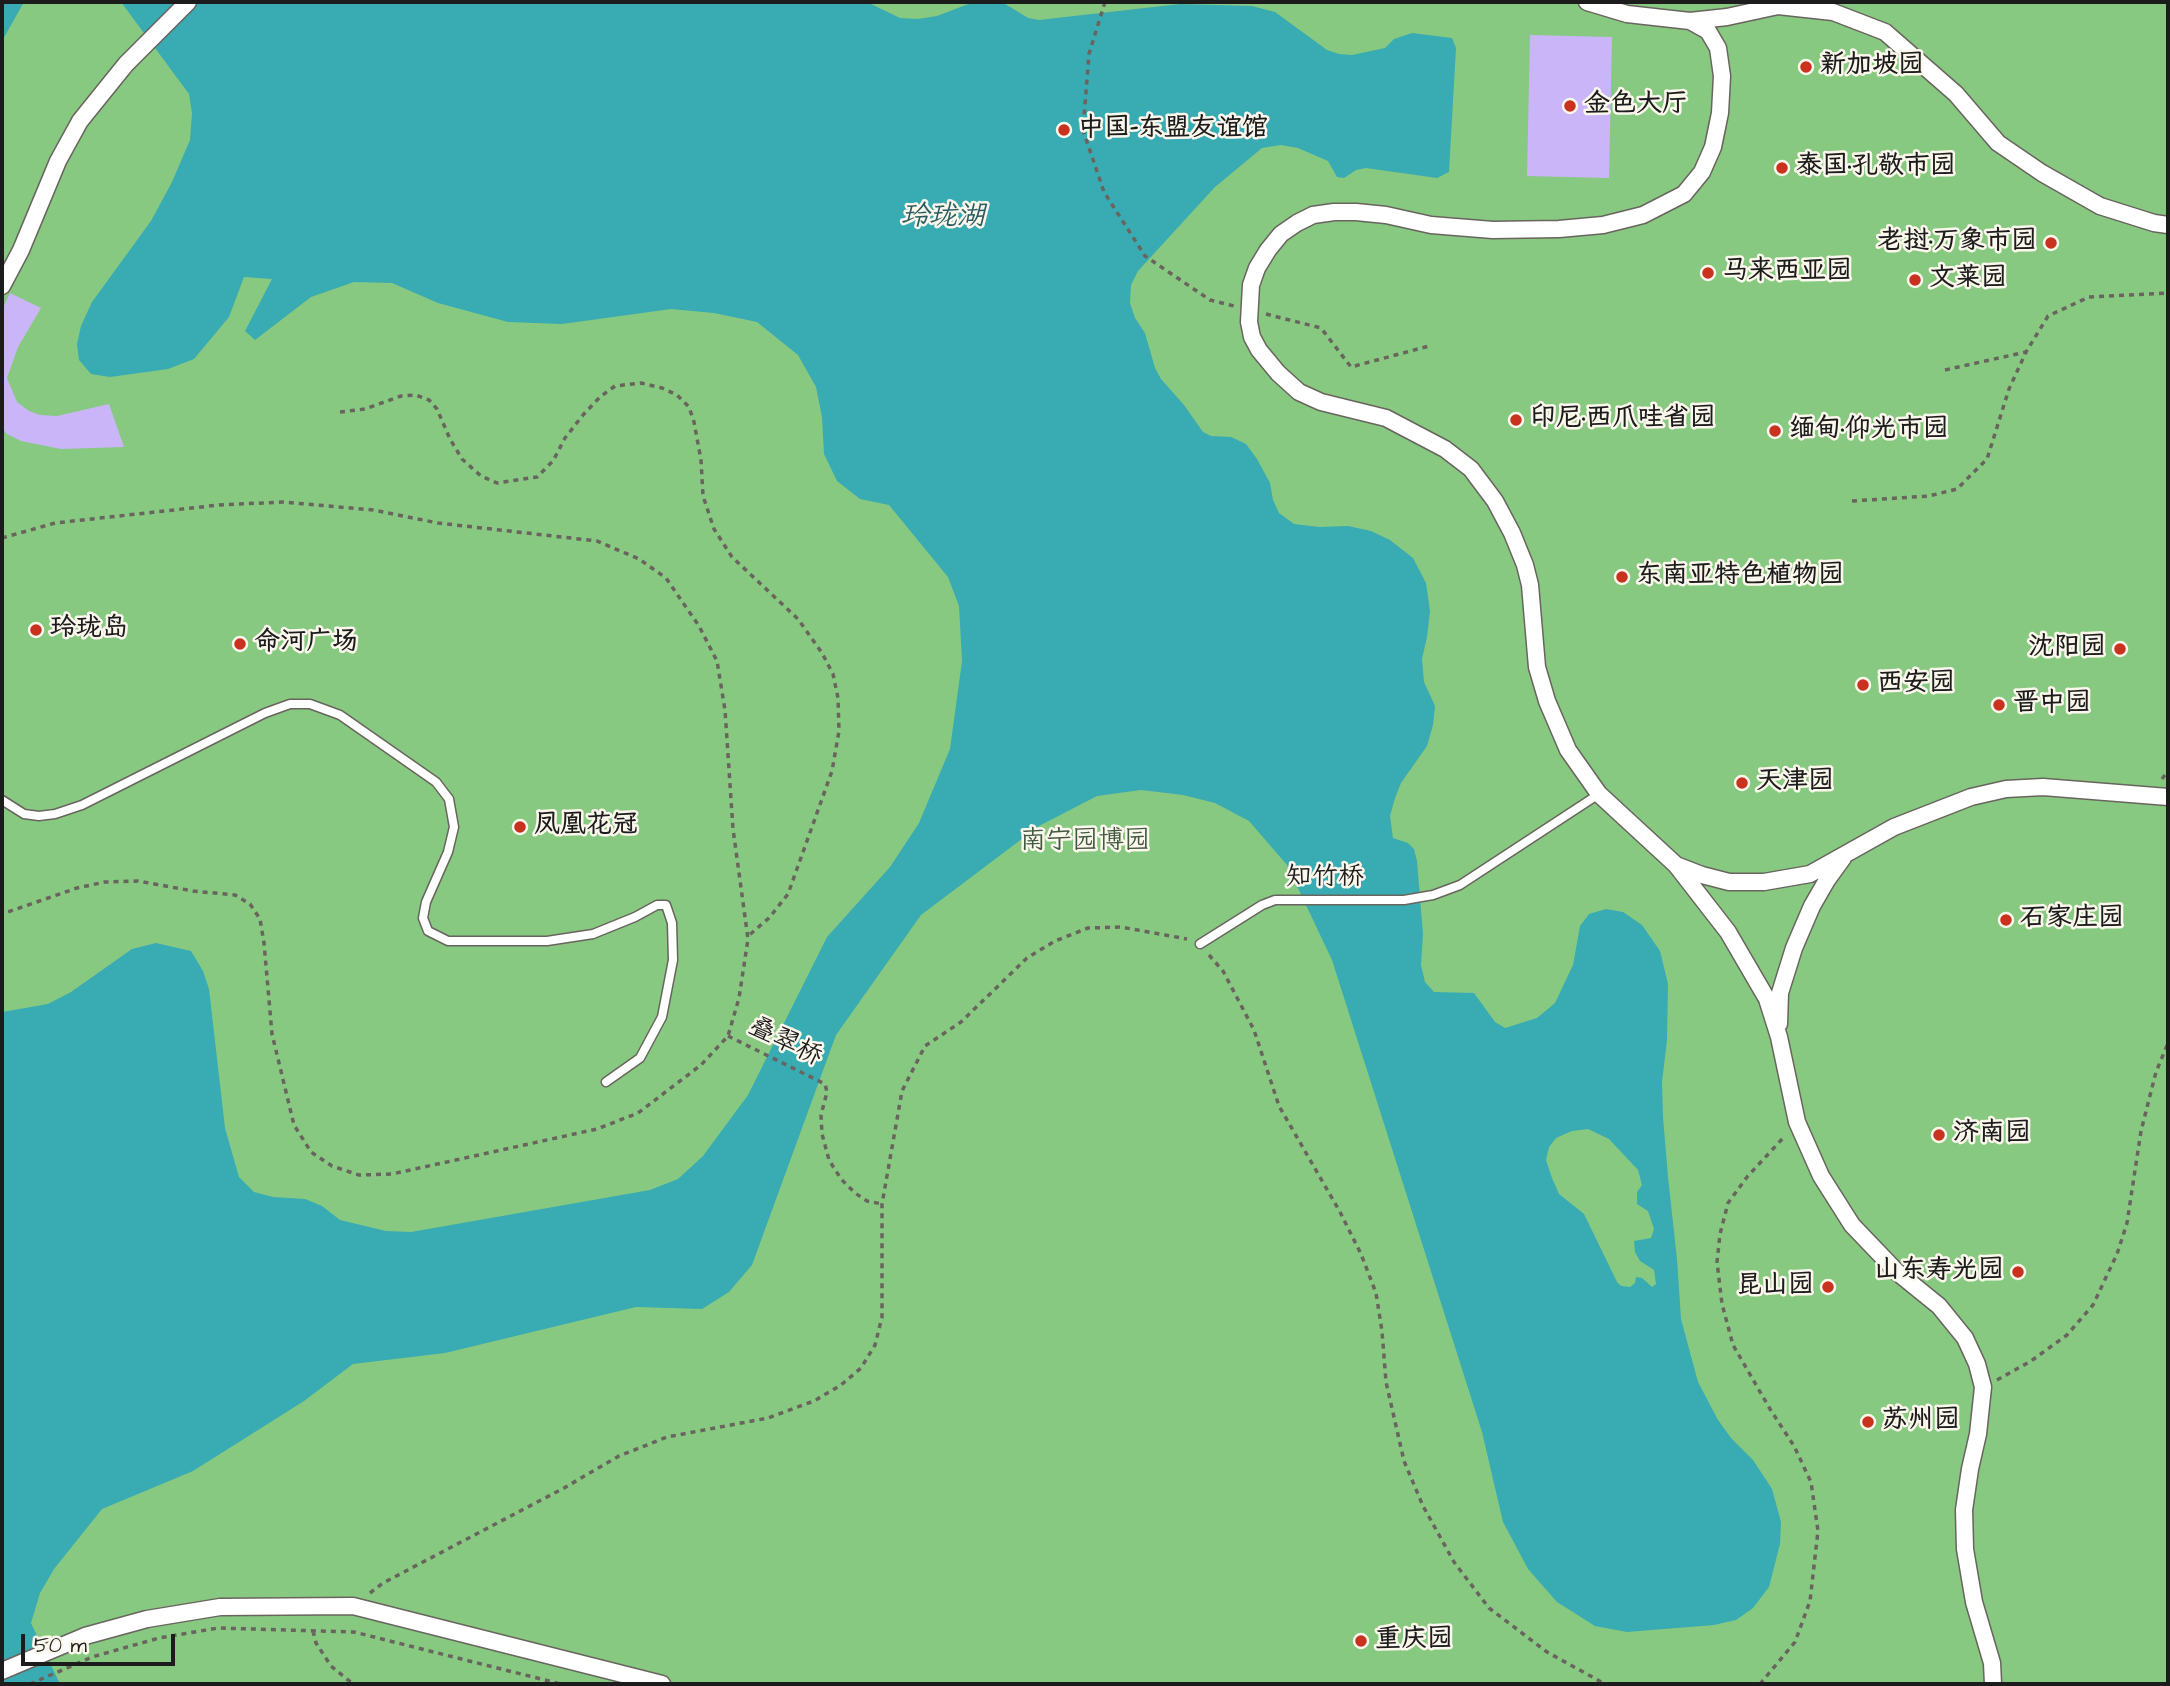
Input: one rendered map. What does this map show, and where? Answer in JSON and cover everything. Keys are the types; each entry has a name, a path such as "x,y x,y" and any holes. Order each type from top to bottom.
{"street":[{"path":"2,286 21,250 58,161 80,121 126,64 188,2"},
{"path":"1587,2 1626,14 1690,21 1778,6 1833,12 1885,32 1956,94 1998,143 2042,173 2100,206 2168,225"},
{"path":"1690,21 1708,31 1718,48 1722,76 1720,113 1713,147 1702,172 1684,194 1643,215 1603,225 1559,229 1493,230 1431,225 1386,215 1356,212 1314,215 1281,234 1268,250 1253,280 1249,310 1252,337 1278,373 1300,392 1321,402 1386,418 1424,436 1471,469 1495,501 1525,565 1530,585 1537,667 1547,701 1568,750 1599,794 1676,865 1728,932 1767,999 1779,1037 1797,1122 1821,1176 1852,1225 1897,1272 1939,1306 1965,1338 1977,1364 1983,1387 1978,1434 1964,1510 1965,1549 1974,1602 1992,1663 1993,1684"},
{"path":"1676,865 1702,876 1729,882 1764,882 1810,874 1894,827 1971,797 2006,789 2043,787 2168,797"},
{"path":"1779,1037 1780,993 1794,948 1812,906 1847,853"},
{"path":"2,1671 85,1636 147,1619 220,1607 353,1606 662,1684"}],"lane":[{"path":"2,800 24,814 55,814 82,804 265,713 289,704 310,704 340,715 436,782 449,799 454,827 449,852 426,902 423,918 428,931 448,941 547,941 593,934 657,905 666,905 671,923 673,960 662,1017 640,1058 606,1082"},
{"name":"知竹桥","path":"1200,944 1262,905 1275,900 1405,900 1433,895 1460,885 1599,794"}],"path":[{"path":"1105,2 1089,54 1083,130 1104,192 1145,256 1210,300 1321,328 1351,367 1429,346"},
{"path":"1852,500 1929,496 1957,489 1987,459 2009,390 2026,352 2048,316 2089,297 2168,293"},
{"path":"1945,370 2026,352"},
{"path":"340,412 365,409 401,396 416,396 429,400 438,409 450,439 462,459 481,476 497,483 537,477 553,461 565,438 583,415 615,386 641,383 662,388 677,395 689,407 701,460 703,496 714,529 732,557 797,619 810,636 833,674 838,698 838,731 832,771 788,894 769,918 747,937"},
{"path":"2,538 55,523 219,505 284,502 373,510 438,523 597,541 639,559 666,578 699,626 717,661 725,709 733,828 747,937 739,998 728,1037 701,1065 638,1113 597,1129 393,1174 359,1175 332,1166 311,1152 294,1125 272,1034 260,919 250,904 235,895 192,891 138,881 105,882 77,888 2,914"},
{"path":"353,1606 383,1583 564,1488 619,1456 667,1437 768,1418 814,1401 841,1385 862,1368 875,1345 882,1317 882,1204 902,1091 925,1046 961,1022 1027,958 1055,941 1088,928 1121,927 1200,944 1223,971 1254,1030 1279,1106 1362,1254 1376,1293 1386,1382 1404,1461 1423,1506 1454,1562 1489,1608 1547,1653 1605,1684"},
{"name":"叠翠桥","path":"728,1037 825,1084 827,1092 821,1124 829,1160 841,1179 855,1193 867,1201 882,1204"},
{"path":"1983,1387 2031,1361 2067,1335 2093,1305 2117,1254 2127,1223 2141,1131 2156,1072 2168,1043"},
{"path":"1760,1684 1796,1642 1810,1601 1818,1531 1811,1482 1794,1446 1733,1345 1722,1304 1717,1262 1720,1234 1728,1203 1747,1177 1797,1122"},
{"path":"30,1684 92,1657 159,1638 218,1628 354,1632 561,1684"},
{"path":"313,1630 316,1643 331,1666 353,1684"}],"green space":[{"name":"南宁园博园","path":"2,2 2168,2 2168,1684 2,1684"}],"water":[{"path":"2,2 24,2 2,41"},
{"name":"玲珑湖","path":"121,2 867,2 900,18 918,19 937,16 971,3 1002,2 1028,18 1039,20 1180,4 1252,6 1275,12 1327,50 1339,54 1352,55 1385,48 1394,39 1412,33 1452,38 1456,48 1449,172 1437,178 1366,168 1356,170 1344,178 1337,177 1328,161 1298,148 1281,145 1262,148 1215,187 1138,271 1131,285 1130,303 1135,318 1145,333 1161,379 1203,432 1211,436 1231,437 1246,444 1270,483 1279,513 1294,524 1348,526 1371,531 1390,540 1413,558 1426,583 1430,611 1422,659 1424,682 1435,706 1433,725 1427,746 1401,783 1390,816 1393,838 1408,843 1414,849 1417,861 1423,934 1421,965 1425,982 1434,992 1474,993 1495,1022 1505,1028 1537,1018 1555,1003 1573,965 1580,926 1589,914 1606,909 1623,912 1642,925 1660,951 1668,984 1667,1040 1662,1082 1663,1117 1681,1319 1698,1382 1718,1420 1753,1460 1772,1489 1781,1522 1780,1544 1769,1587 1753,1608 1736,1620 1714,1625 1627,1632 1595,1626 1557,1602 1528,1569 1503,1522 1482,1432 1332,960 1287,865 1249,821 1215,803 1183,795 1141,790 1097,796 1039,826 921,915 836,1035 752,1265 729,1292 702,1309 636,1307 445,1353 353,1364 304,1401 193,1471 102,1509 54,1569 40,1593 31,1623 60,1684 2,1684 2,1012 48,1004 71,992 132,949 156,943 191,951 203,971 209,989 225,1128 239,1177 254,1192 273,1197 305,1199 322,1206 340,1220 386,1231 411,1232 650,1190 678,1179 703,1156 748,1095 827,937 890,867 919,823 950,749 962,661 959,606 948,577 889,505 860,499 837,481 824,454 822,417 816,387 798,355 757,322 714,313 671,309 562,324 508,322 438,303 392,283 354,282 311,297 255,340 245,331 272,279 244,277 229,317 194,359 168,369 110,377 91,374 79,360 77,344 81,326 92,302 151,221 172,182 190,140 192,113 189,94","holes":["1588,1129 1609,1139 1638,1170 1642,1185 1637,1192 1637,1204 1648,1211 1654,1229 1651,1238 1634,1241 1635,1252 1640,1261 1654,1270 1656,1284 1652,1287 1642,1278 1636,1277 1635,1283 1630,1287 1621,1286 1617,1282 1584,1214 1559,1194 1546,1160 1549,1147 1556,1138 1572,1131"]}],"building":[{"name":"金色大厅","path":"1530,35 1612,37 1609,178 1527,176"},
{"path":"10,293 41,308 18,347 7,378 17,402 40,415 57,416 109,404 124,447 61,449 21,441 7,434 2,428 2,310"}],"place":[{"name":"新加坡园","path":"1806,67"},
{"name":"金色大厅","path":"1570,106"},
{"name":"中国-东盟友谊馆","path":"1064,130"},
{"name":"泰国·孔敬市园","path":"1782,168"},
{"name":"老挝·万象市园","path":"2051,243"},
{"name":"马来西亚园","path":"1708,273"},
{"name":"文莱园","path":"1915,280"},
{"name":"印尼·西爪哇省园","path":"1516,420"},
{"name":"缅甸·仰光市园","path":"1775,431"},
{"name":"东南亚特色植物园","path":"1622,577"},
{"name":"玲珑岛","path":"36,630"},
{"name":"命河广场","path":"240,644"},
{"name":"沈阳园","path":"2120,649"},
{"name":"西安园","path":"1863,685"},
{"name":"晋中园","path":"1999,705"},
{"name":"天津园","path":"1742,783"},
{"name":"凤凰花冠","path":"520,827"},
{"name":"石家庄园","path":"2006,920"},
{"name":"济南园","path":"1939,1135"},
{"name":"山东寿光园","path":"2018,1272"},
{"name":"昆山园","path":"1828,1287"},
{"name":"苏州园","path":"1868,1422"},
{"name":"重庆园","path":"1361,1641"}]}
